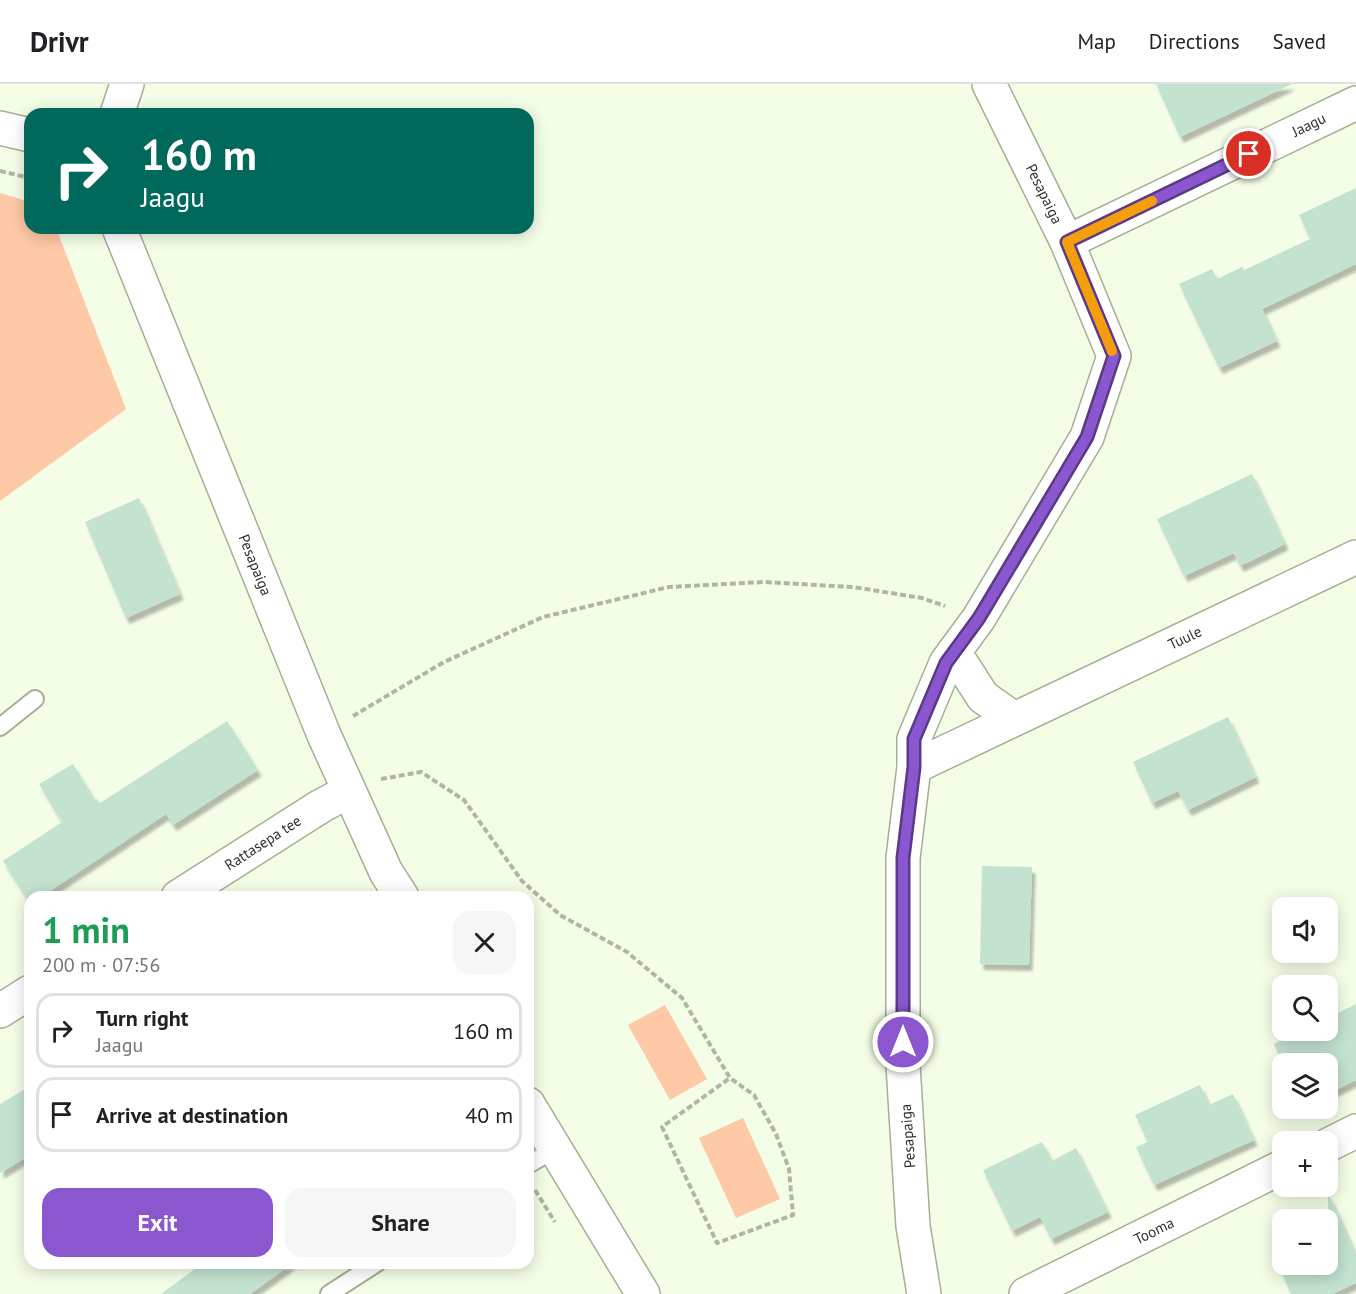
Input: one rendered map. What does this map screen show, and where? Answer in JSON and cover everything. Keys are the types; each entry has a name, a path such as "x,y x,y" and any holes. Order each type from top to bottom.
{"street":[{"path":"119,108 127,84"},
{"name":"Pesapaiga","path":"924,1294 914,1226 903,1065 903,858 914,767 914,739 946,663 979,618 1087,437 1114,356 1067,242 989,84"},
{"name":"Jaagu","path":"1067,242 1356,103"},
{"path":"0,128 24,134"},
{"name":"Pesapaiga","path":"121,234 324,735 386,872 398,891"},
{"name":"Tuule","path":"914,767 1356,557"},
{"path":"954,652 983,697 1014,719"},
{"name":"Rattasepa tee","path":"187,891 321,806 349,791"},
{"path":"0,1011 24,996"},
{"path":"534,1128 541,1157 643,1294"},
{"path":"1338,1140 1356,1131"},
{"name":"Tooma","path":"1026,1294 1272,1172"}],"lane":[{"path":"0,727 35,699"},
{"path":"329,1294 368,1269"}],"path":[{"path":"0,171 24,177"},
{"path":"324,735 375,701 444,663 543,617 669,587 764,582 853,587 922,598 979,618"},
{"path":"349,791 387,777 421,772 464,800 522,881 533,891"},
{"path":"534,892 560,915 627,952 682,998 730,1078 754,1095 776,1134 789,1169 793,1215 717,1243 662,1127 730,1078"}],"shaded area":[{"path":"0,193 24,200 24,234 58,234 126,409 0,501"},
{"path":"665,1005 707,1079 670,1100 628,1025"},
{"path":"743,1118 780,1199 736,1218 699,1138"}],"building":[{"path":"1156,84 1292,84 1180,137"},
{"path":"1356,188 1356,264 1262,309 1277,341 1219,368 1179,284 1212,269 1217,279 1242,267 1244,270 1310,239 1299,215"},
{"path":"1252,474 1285,544 1240,566 1234,553 1184,576 1157,519"},
{"path":"139,498 180,594 126,618 85,522"},
{"path":"1228,717 1256,777 1188,810 1178,791 1152,803 1133,762"},
{"path":"227,721 258,770 173,825 166,814 50,891 24,891 24,894 3,861 62,822 39,784 73,764 95,800 97,799 100,803"},
{"path":"982,866 1032,867 1029,965 980,964"},
{"path":"1356,1004 1356,1080 1338,1089 1338,1053 1278,1053 1274,1044 1280,1041 1338,1041 1338,1013"},
{"path":"1200,1085 1209,1105 1233,1094 1254,1140 1154,1185 1136,1147 1148,1142 1135,1115"},
{"path":"24,1090 24,1159 0,1173 0,1104"},
{"path":"1042,1142 1052,1161 1076,1148 1108,1212 1051,1239 1040,1217 1012,1231 983,1170"},
{"path":"1328,1197 1330,1197 1335,1209 1328,1209"},
{"path":"1338,1215 1356,1254 1356,1283 1332,1294 1291,1294 1283,1275 1338,1275"},
{"path":"195,1269 285,1269 250,1294 161,1294"}],"slow traffic":[{"path":"1112,351 1067,242 1152,201"}],"route":[{"path":"903,1042 903,858 914,767 914,739 946,663 979,618 1087,437 1114,356 1067,242 1249,154"}]}
